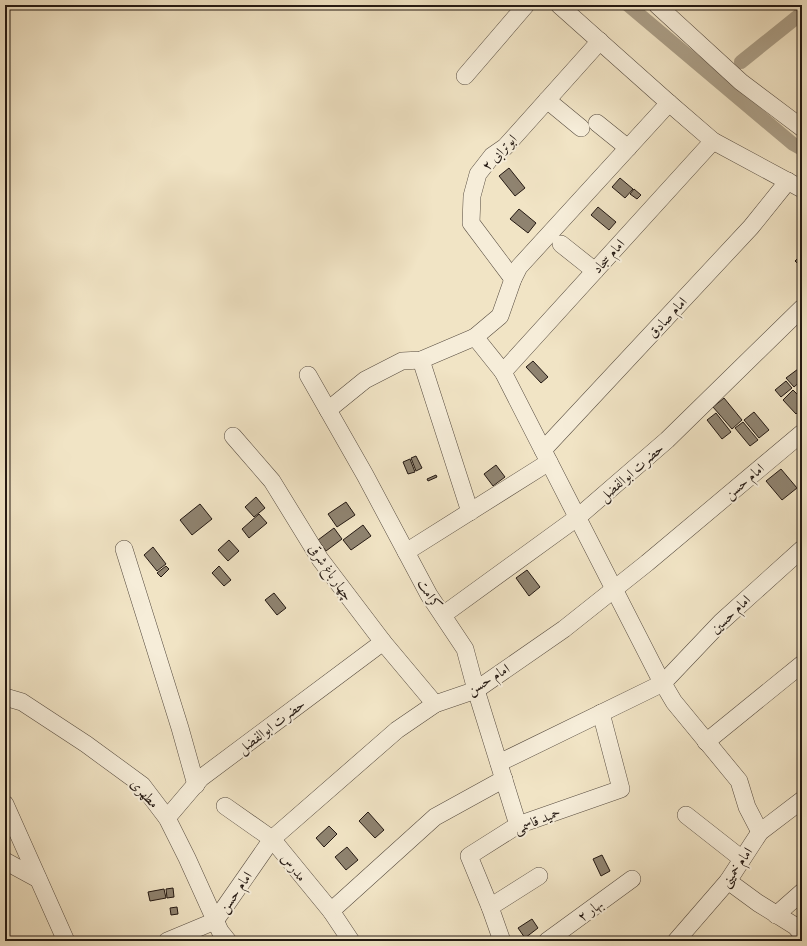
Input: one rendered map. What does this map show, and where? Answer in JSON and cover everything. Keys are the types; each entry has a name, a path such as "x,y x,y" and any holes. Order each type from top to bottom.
{"street":[{"path":"465,76 526,5"},
{"path":"559,5 713,140 795,185"},
{"path":"657,5 741,82 802,128"},
{"name":"ابوترابی ۲","path":"513,279 471,222 472,196 478,174 485,163 505,147 600,41"},
{"path":"548,100 581,128"},
{"path":"328,410 365,380 402,361 421,360 476,337 500,316 513,279 519,267 669,103"},
{"path":"597,123 628,148"},
{"name":"امام سجاد","path":"503,372 713,140"},
{"name":"امام صادق","path":"406,552 470,512 546,456 751,227 795,185"},
{"path":"561,244 595,271"},
{"name":"حضرت ابوالفضل","path":"442,615 578,517 667,440 802,308"},
{"path":"476,337 503,372 663,683 674,702 739,781 748,807 760,832"},
{"path":"421,360 470,512"},
{"name":"کرامت","path":"308,375 429,595 465,649 476,690 518,825"},
{"name":"امام حسن","path":"167,941 215,921 272,839 396,730 435,704 476,690 564,629 802,433"},
{"name":"چهار باغ شرقی","path":"233,436 272,481 320,559 383,642 435,704"},
{"name":"امام حسین","path":"663,683 721,622 802,549"},
{"path":"124,550 180,728 196,785"},
{"name":"حضرت ابوالفضل","path":"167,818 201,778 383,642"},
{"path":"706,742 802,664"},
{"path":"499,763 663,683"},
{"name":"مطهری","path":"5,697 22,702 86,744 142,785 167,818 187,858 215,921 228,941"},
{"name":"حمید قاسمی","path":"502,941 469,856 518,825 621,789 601,713"},
{"path":"331,911 435,817 504,779"},
{"name":"امام خمینی","path":"676,941 728,881 760,832 802,800"},
{"path":"5,804 66,941"},
{"name":"مدرس","path":"225,806 272,839 331,911 351,941"},
{"path":"686,815 742,859"},
{"path":"5,861 38,879"},
{"path":"490,907 539,876"},
{"name":"بهار ۲","path":"547,941 632,879"},
{"path":"728,881 776,915 795,926 802,934"},
{"path":"776,915 802,892"}],"building":[{"path":"509,168 525,188 515,196 499,176"},
{"path":"620,178 633,189 625,198 612,187"},
{"path":"634,189 641,195 637,199 630,194"},
{"path":"598,207 616,222 609,230 591,215"},
{"path":"519,209 536,223 528,233 510,219"},
{"path":"802,254 802,268 795,261"},
{"path":"533,361 548,377 541,383 526,367"},
{"path":"798,369 802,374 802,380 794,387 786,378"},
{"path":"786,381 792,388 781,397 775,390"},
{"path":"793,390 802,399 802,408 796,414 783,400"},
{"path":"724,398 742,420 732,429 713,407"},
{"path":"754,412 769,430 759,438 744,420"},
{"path":"716,413 731,432 722,439 707,420"},
{"path":"743,422 758,440 750,446 735,428"},
{"path":"416,456 422,468 416,471 411,458"},
{"path":"410,459 415,472 408,474 403,462"},
{"path":"496,465 505,477 493,486 484,474"},
{"path":"781,469 797,488 782,500 766,481"},
{"path":"436,475 437,477 428,481 427,479"},
{"path":"256,497 265,508 254,517 245,507"},
{"path":"346,502 355,515 337,527 328,514"},
{"path":"200,504 212,519 192,535 180,520"},
{"path":"259,514 267,523 249,538 242,529"},
{"path":"363,525 371,536 351,550 343,540"},
{"path":"334,528 342,539 326,551 318,540"},
{"path":"229,540 239,551 228,561 218,550"},
{"path":"153,547 166,564 157,571 144,555"},
{"path":"166,566 169,569 161,577 157,573"},
{"path":"219,566 231,580 224,586 212,573"},
{"path":"527,570 540,587 529,596 516,578"},
{"path":"274,593 286,608 277,615 265,600"},
{"path":"368,812 384,830 375,838 359,821"},
{"path":"329,826 337,834 324,847 316,838"},
{"path":"347,847 358,860 346,870 335,857"},
{"path":"602,855 610,871 601,876 593,859"},
{"path":"173,888 174,897 167,898 166,889"},
{"path":"164,889 166,898 150,901 148,892"},
{"path":"177,907 178,914 171,915 170,908"},
{"path":"532,919 538,928 525,938 518,928"}],"waterway":[{"path":"628,5 793,144 802,149"},
{"path":"741,62 802,13"}]}
